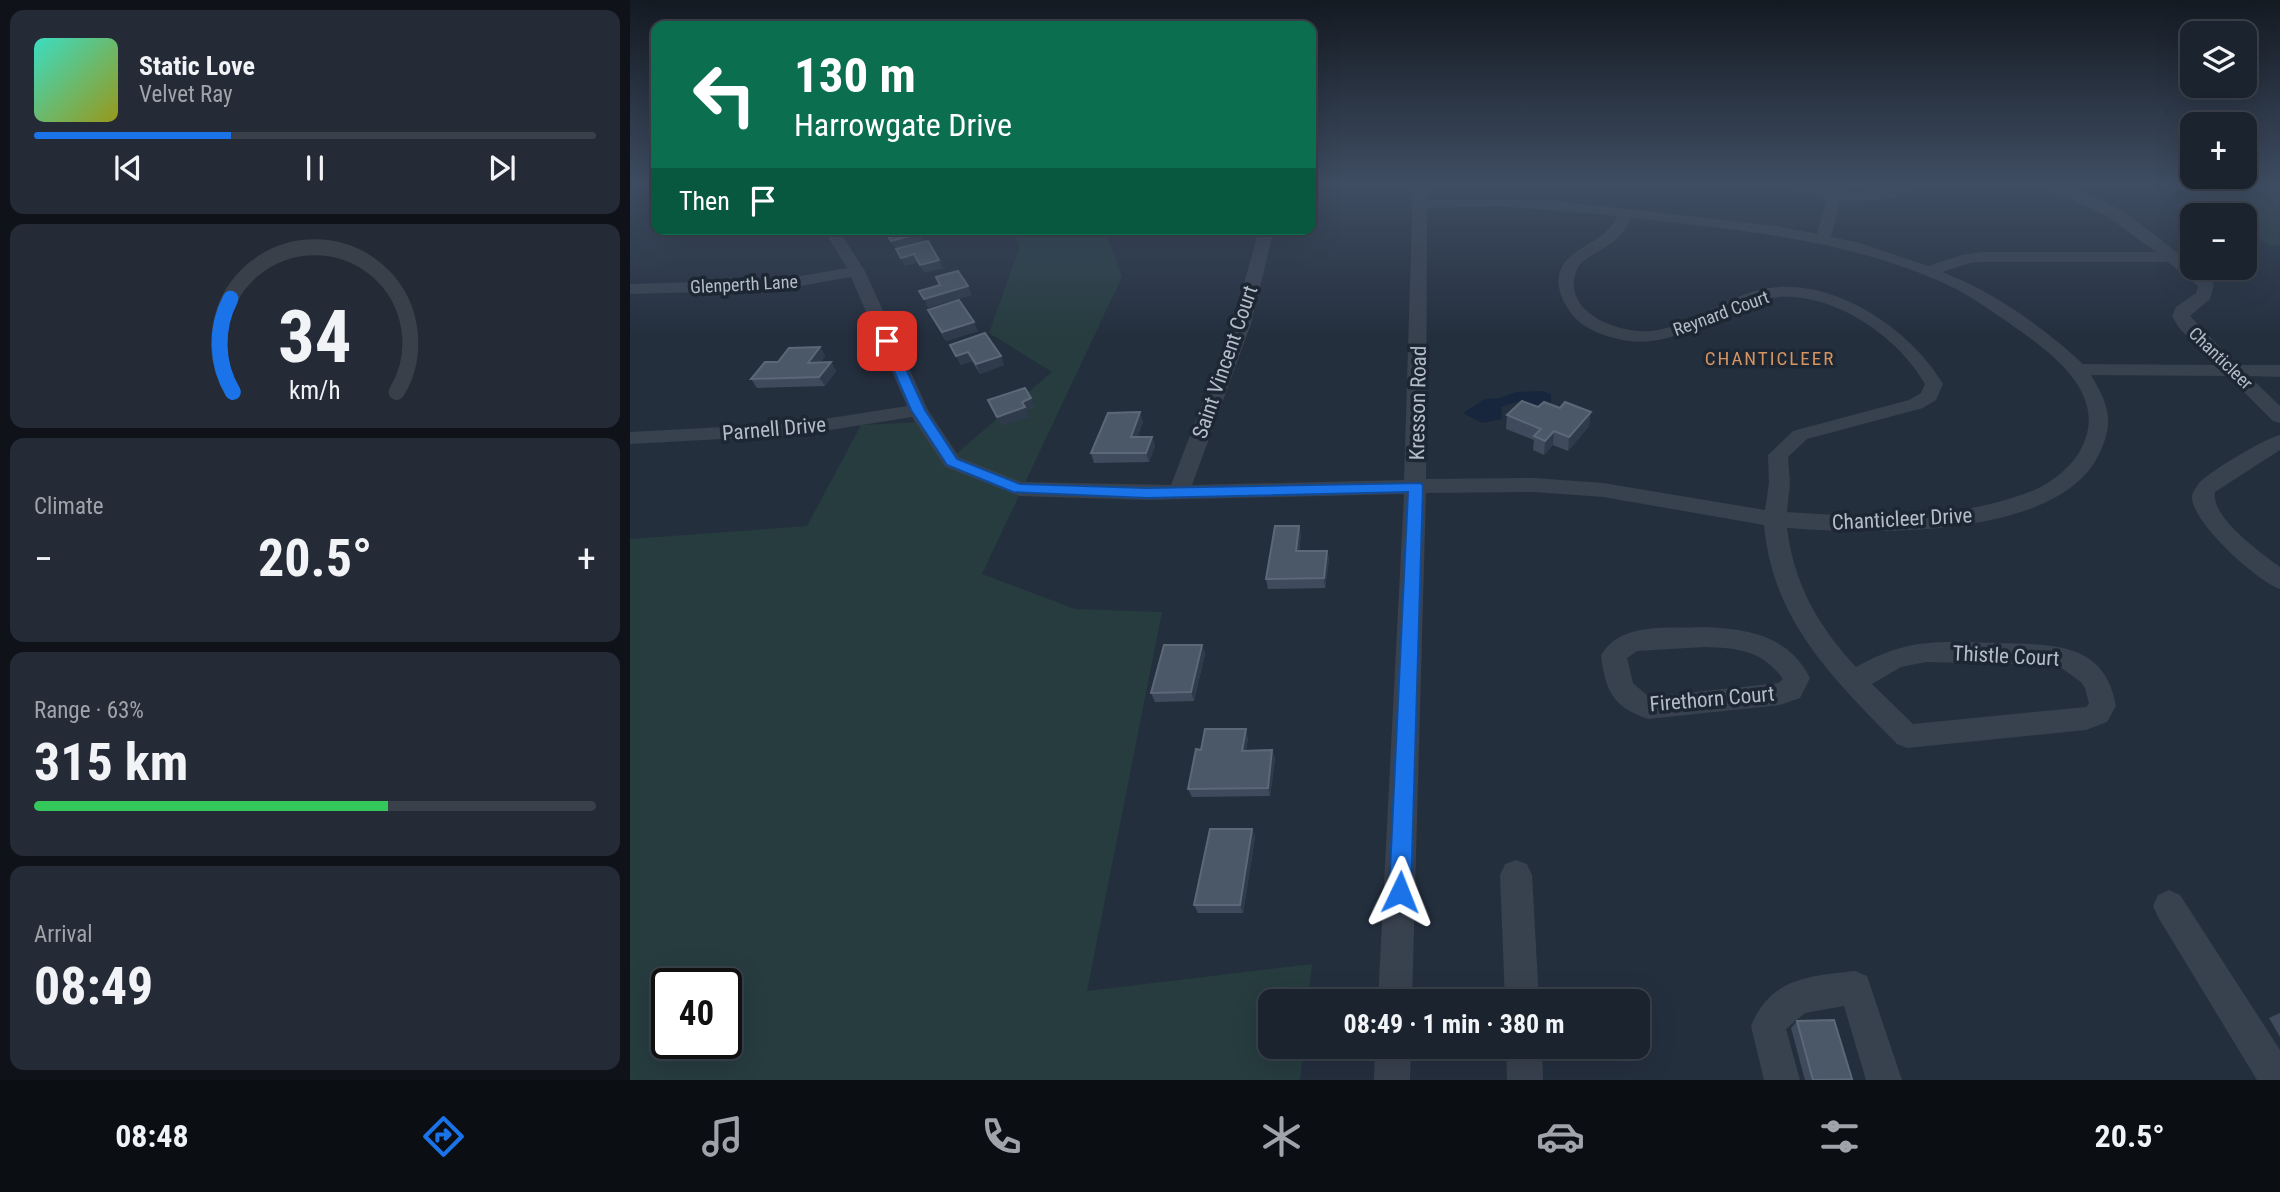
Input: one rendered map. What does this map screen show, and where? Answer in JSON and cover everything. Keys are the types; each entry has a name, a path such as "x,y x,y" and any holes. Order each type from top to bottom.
{"street":[{"name":"Kresson Road","path":"1395,989 1415,486 1420,234"},
{"name":"Reynard Court","path":"1616,234 1574,260 1567,273 1568,290 1574,308 1601,330 1635,336 1657,335 1699,324 1735,304 1759,296 1797,293 1825,300 1869,320 1898,340 1927,369 1934,384 1929,396 1916,404 1800,435 1778,455 1780,486 1775,519"},
{"name":"Chanticleer Drive","path":"834,235 857,271 918,410 952,462 1019,489 1179,492 1534,485 1603,490 1775,519 1840,524 1925,522 1992,513 2043,495 2081,468 2097,439 2099,412 2078,369 2026,325 1957,283 1929,271 1855,246 1799,234"},
{"path":"1823,239 1824,234"},
{"name":"Chanticleer","path":"2143,234 2206,285 2204,295 2182,311 2185,324 2280,417"},
{"name":"Saint Vincent Court","path":"1179,492 1242,324 1265,235"},
{"path":"1929,271 1968,258 1982,257 2171,257"},
{"name":"Glenperth Lane","path":"630,289 778,285 857,271"},
{"path":"2078,369 2280,372"},
{"name":"Parnell Drive","path":"630,438 799,429 918,410"},
{"path":"2280,441 2207,486 2203,497 2218,525 2280,579"},
{"path":"1775,519 1784,574 1810,630 1830,659 1854,681"},
{"path":"1774,649 1810,630"},
{"name":"Firethorn Court","path":"1704,637 1752,639 1774,649 1797,678 1791,690 1780,694 1648,708 1634,704 1625,696 1617,677 1615,656 1622,647 1632,641 1704,637"},
{"name":"Thistle Court","path":"1926,652 2060,654 2080,664 2094,676 2102,693 2103,706 2096,714 2086,718 1907,736 1854,681 1895,658 1926,652"},
{"path":"1516,875 1521,989"},
{"path":"2169,906 2278,1080"},
{"path":"1782,1080 1768,1026 1776,1010 1801,995 1855,988 1884,1080"},
{"path":"1392,1080 1393,1059"},
{"path":"1524,1059 1525,1080"}],"green space":[{"path":"2257,234 2280,234 2280,245 2270,246"},
{"path":"1014,235 1107,235 1122,277 982,574 1075,609 1162,612 1087,991 1312,964 1309,989 1258,989 1258,1059 1303,1059 1300,1080 630,1080 630,539 807,526 861,425 923,422 949,460 1052,372 989,333 1020,246"}],"water":[{"path":"1542,391 1551,394 1551,406 1538,410 1520,401 1501,407 1502,419 1482,423 1463,413 1485,399 1500,398 1516,392"}],"building":[{"path":"888,235 913,235 891,241"},
{"path":"928,241 939,260 920,265 914,254 901,258 896,249"},
{"path":"958,271 968,286 924,299 919,291 940,285 936,277"},
{"path":"959,300 974,322 942,332 928,310"},
{"path":"985,333 1001,356 976,364 968,352 956,356 950,345"},
{"path":"820,347 808,363 831,362 819,377 751,379 765,362 778,362 789,348"},
{"path":"1025,388 1031,398 1022,402 1025,407 997,417 988,400"},
{"path":"1522,401 1538,407 1544,402 1560,408 1565,402 1591,412 1569,437 1554,431 1545,441 1534,436 1541,429 1507,415"},
{"path":"1140,412 1131,437 1152,437 1146,453 1091,453 1108,413"},
{"path":"1275,526 1299,526 1296,551 1327,551 1324,578 1266,579"},
{"path":"1164,645 1202,645 1191,692 1151,693"},
{"path":"1205,729 1246,729 1242,751 1272,750 1268,788 1188,789 1196,749 1201,750"},
{"path":"1210,829 1252,829 1240,905 1194,905"},
{"path":"1834,1020 1852,1079 1813,1080 1797,1021"}],"district":[{"name":"CHANTICLEER","path":"1770,358"}],"route":[{"path":"887,341 918,410 952,462 1019,489 1147,493 1415,486 1400,892"}]}
